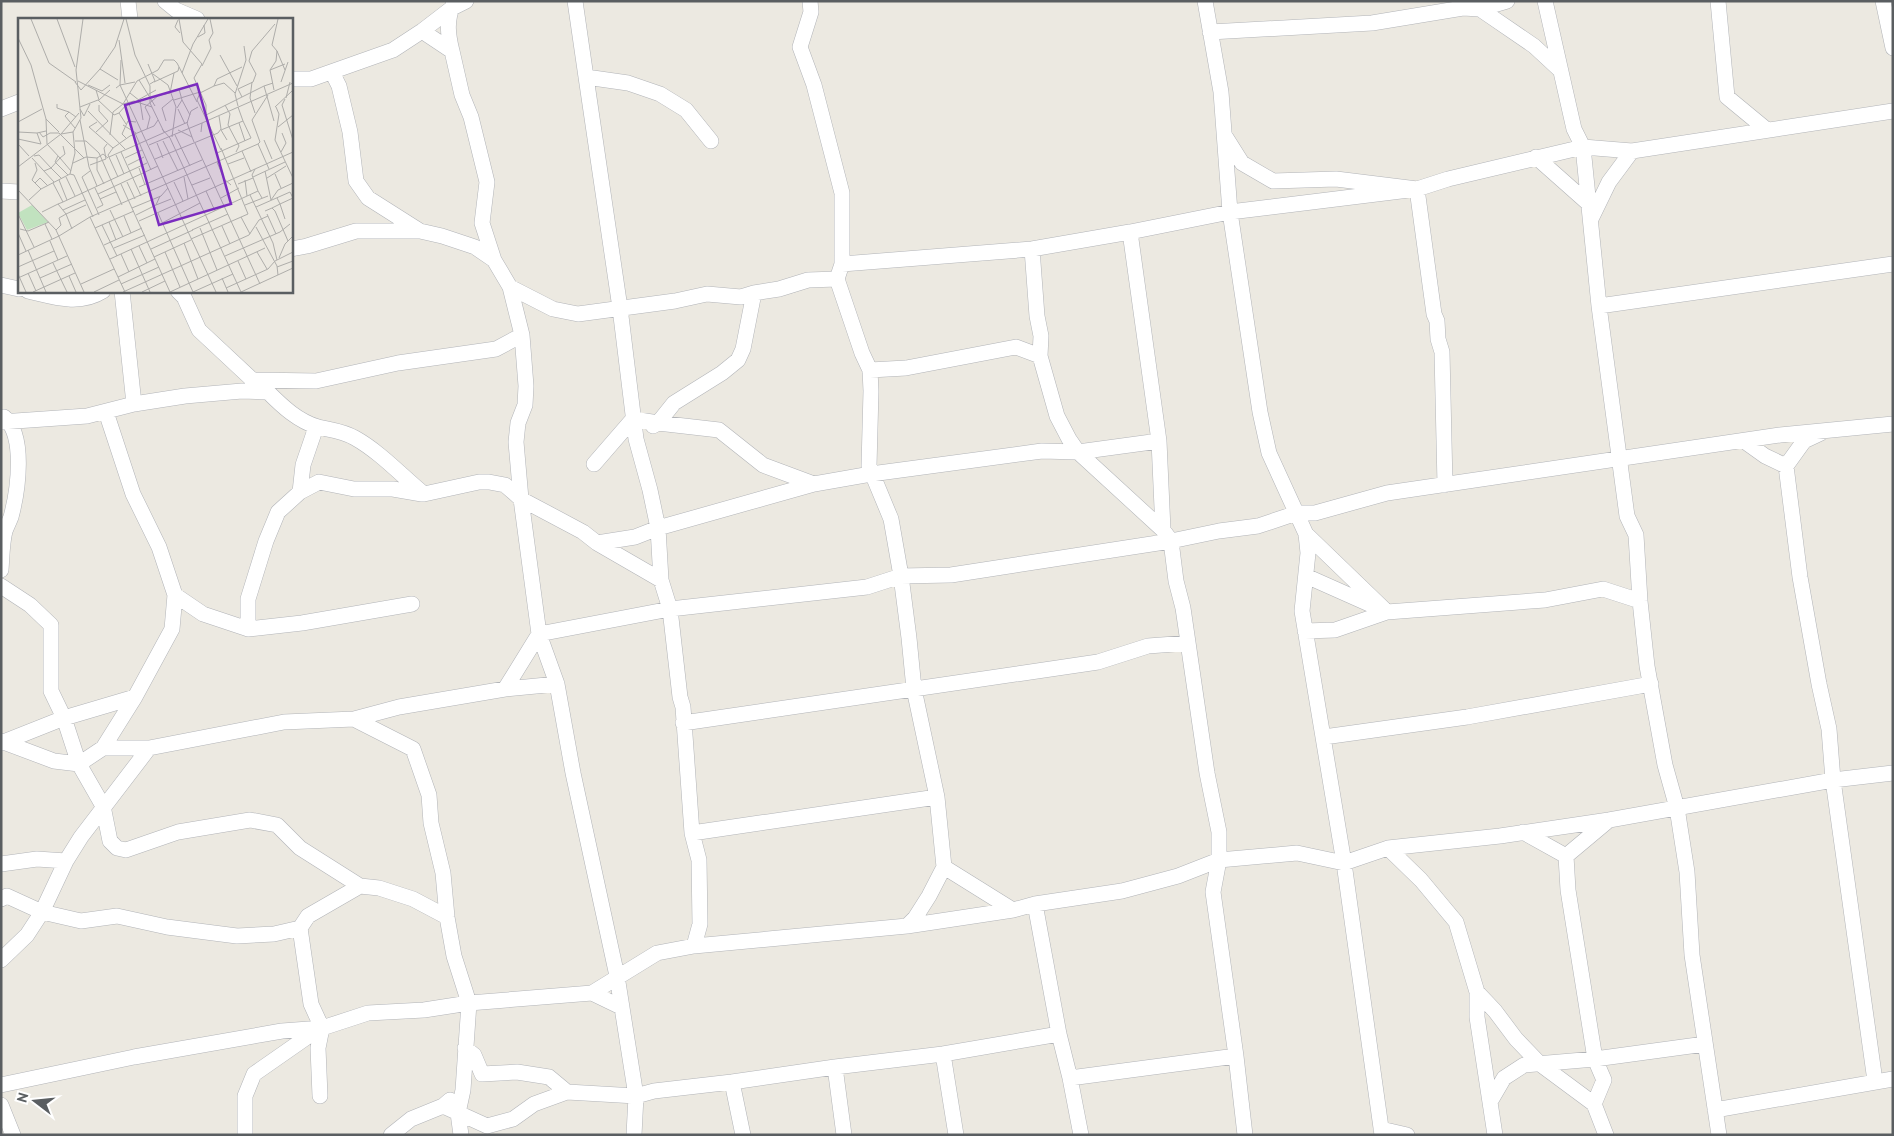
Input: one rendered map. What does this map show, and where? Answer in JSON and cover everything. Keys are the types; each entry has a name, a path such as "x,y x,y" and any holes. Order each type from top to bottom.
{"street":[{"path":"128,1 130,18"},
{"path":"165,1 176,10 195,18"},
{"path":"292,79 311,79 393,50 422,31 453,5 466,1"},
{"path":"575,1 620,308 636,439 658,528 661,580 670,609 680,698 683,707 692,834 700,860 700,924 694,946"},
{"path":"810,1 811,12 800,47 814,85 842,193 842,264 837,279 862,353 870,370 869,466 891,519 910,638 914,689 937,797 944,867 929,896 915,918 907,926"},
{"path":"1205,1 1221,92 1230,212 1260,412 1268,453 1306,534 1308,553 1302,611 1344,863 1382,1132 1407,1135"},
{"path":"1210,32 1372,23 1464,8 1480,9 1507,1"},
{"path":"1545,1 1574,129 1583,147 1599,306 1627,516 1636,535 1640,601 1647,666 1665,765 1677,808 1688,881 1692,955 1719,1135"},
{"path":"1718,1 1727,97 1767,130"},
{"path":"1882,1 1893,48"},
{"path":"453,5 448,34 462,94 471,117 487,182 482,223 494,260 510,287 522,335 526,386 516,442 521,499 538,634 557,684 577,791 617,976 636,1096 634,1135"},
{"path":"1480,9 1534,46 1561,71"},
{"path":"422,31 452,51"},
{"path":"332,72 338,86 350,132 356,181 368,198 420,231"},
{"path":"586,77 628,83 660,94 686,110 710,141"},
{"path":"1,109 18,102"},
{"path":"842,264 1032,249 1230,212 1417,189 1448,179 1583,147 1632,151 1893,111"},
{"path":"1225,135 1242,163 1273,181 1336,179 1417,189"},
{"path":"1591,220 1609,182 1632,151"},
{"path":"1536,157 1589,204"},
{"path":"1417,189 1434,314 1442,352 1445,485"},
{"path":"1,191 18,192"},
{"path":"292,249 356,231 420,231 475,247 494,260"},
{"path":"1130,232 1159,440 1167,536 1183,608 1207,772 1219,832 1219,860 1213,892 1236,1056 1244,1135"},
{"path":"1032,249 1036,316 1042,336 1040,356 1057,416 1078,452 1167,536"},
{"path":"1599,306 1893,264"},
{"path":"510,287 553,309 578,314 675,301 707,294 741,298 808,280 837,279"},
{"path":"1,285 18,289"},
{"path":"32,292 66,300 94,297 102,292"},
{"path":"122,292 134,404"},
{"path":"179,292 184,297 199,330 289,413 316,426 344,432 356,439 369,447 424,494"},
{"path":"636,439 658,423 674,403 722,373 738,360 743,349 754,293"},
{"path":"252,380 316,381 398,363 496,349 522,335"},
{"path":"870,370 906,368 1016,347 1040,356"},
{"path":"1,570 3,534 11,516 18,479 18,452 4,419 87,416 134,404 185,396 242,391 268,392"},
{"path":"2,742 54,760 79,764 103,748 172,629 175,595 160,546 133,494 106,412"},
{"path":"633,419 719,430 763,465 814,484"},
{"path":"594,464 633,419"},
{"path":"505,689 538,634 670,609 867,587 901,576 952,575 1167,536 1258,526 1297,513 1315,513 1387,493 1828,429 1893,424"},
{"path":"300,492 302,465 316,426"},
{"path":"1828,429 1804,441 1786,466 1800,577 1829,729 1833,780 1875,1081"},
{"path":"597,543 635,537 658,528 814,484 871,474 1042,451 1078,452 1159,440"},
{"path":"1744,441 1765,456 1786,466"},
{"path":"248,629 248,599 266,541 278,512 300,492 319,482 354,488 393,489 424,494 478,482 505,485 521,499 556,517 566,525 583,532 597,543 661,580"},
{"path":"1306,534 1387,612"},
{"path":"1306,576 1387,612"},
{"path":"1,586 30,605 51,625 51,691 64,718 79,764 103,806 110,840 117,848 126,850 178,832 250,820 277,825 300,848 360,886 379,888 413,899 447,917"},
{"path":"1305,631 1335,630 1387,612 1544,600 1603,589 1640,601"},
{"path":"175,595 203,614 248,629 302,623 412,604"},
{"path":"683,723 1098,662 1148,646 1188,643"},
{"path":"103,748 149,748 284,722 354,720 399,707 505,689 557,684"},
{"path":"1324,737 1467,718 1651,684"},
{"path":"2,742 64,718 134,697"},
{"path":"354,720 413,749 429,795 431,824 443,873 447,917 454,956 469,1003 463,1090 458,1113 461,1135"},
{"path":"1,960 27,934 42,912 66,861 81,837 149,748"},
{"path":"1,1085 134,1057 282,1031 322,1028 368,1013 424,1010 469,1003 592,993 657,953 694,946 907,926 1012,910 1035,904 1122,890 1178,876 1219,860 1297,853 1344,863 1388,848 1500,836 1610,820 1833,780 1893,773"},
{"path":"692,834 937,797"},
{"path":"1566,856 1610,820"},
{"path":"1523,832 1566,856"},
{"path":"1388,848 1421,880 1456,922 1477,992 1477,1017 1495,1135"},
{"path":"1566,856 1568,890 1595,1059 1604,1080 1594,1104"},
{"path":"1,864 37,859 66,861"},
{"path":"944,867 1012,910"},
{"path":"320,1096 318,1048 322,1028 311,1004 300,928 308,916 360,886"},
{"path":"3,894 42,912 81,921 117,916 167,927 237,936 274,934 300,928"},
{"path":"1035,904 1059,1034 1081,1135"},
{"path":"1477,992 1495,1011 1516,1039 1540,1064 1594,1104 1606,1135"},
{"path":"592,993 621,1007"},
{"path":"246,1135 245,1096 254,1074 322,1028"},
{"path":"443,1106 458,1113 483,1131 513,1119 534,1104 567,1092 636,1096 654,1091 943,1054 1059,1034"},
{"path":"1490,1102 1504,1078 1524,1065 1595,1059 1705,1044"},
{"path":"465,1048 474,1055 482,1074 517,1072 549,1077 567,1092"},
{"path":"943,1054 956,1135"},
{"path":"1070,1078 1236,1056"},
{"path":"835,1067 844,1135"},
{"path":"1715,1110 1893,1079"},
{"path":"732,1082 743,1135"},
{"path":"391,1135 411,1119 443,1106 463,1090"},
{"path":"1,1105 13,1135"}]}
